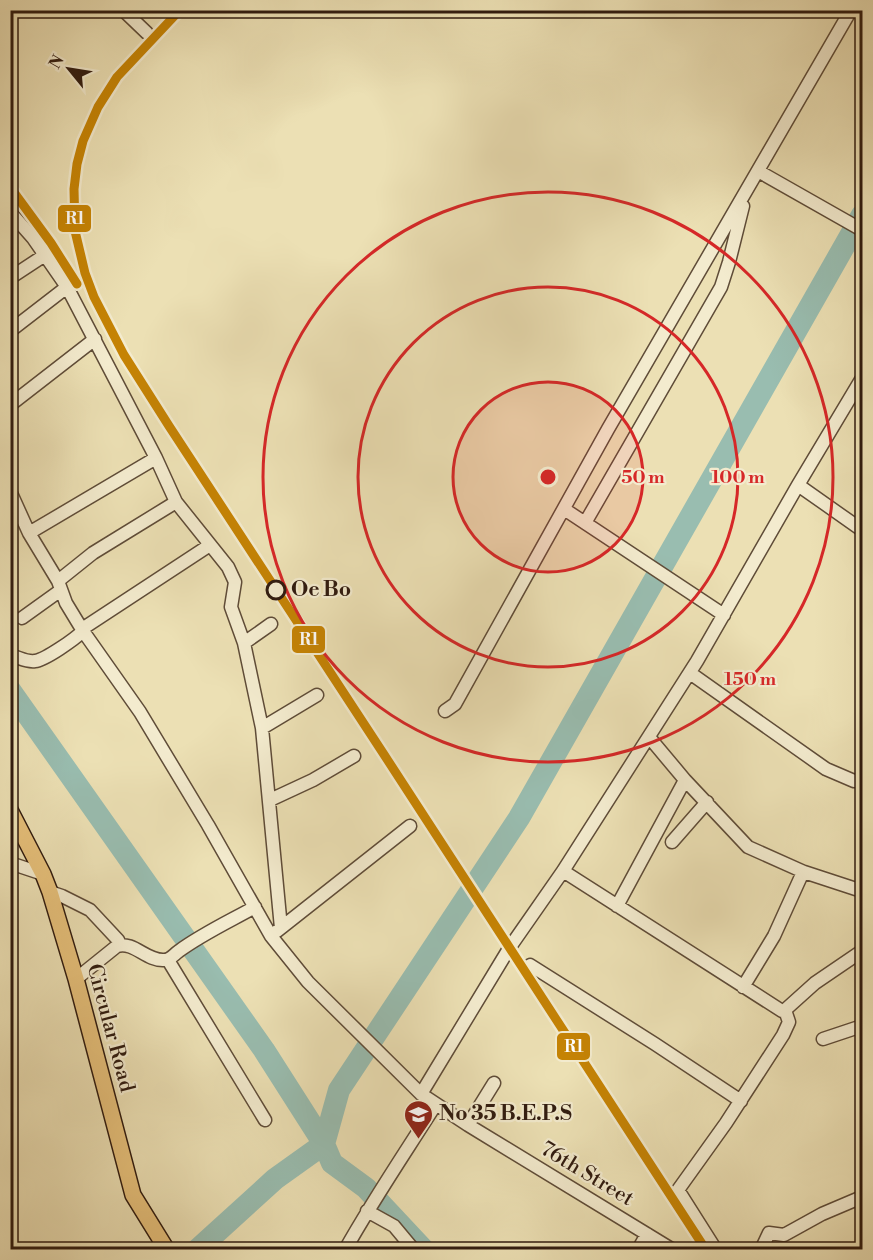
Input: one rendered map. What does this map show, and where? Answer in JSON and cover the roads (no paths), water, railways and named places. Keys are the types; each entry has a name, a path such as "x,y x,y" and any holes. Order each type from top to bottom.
{"main road":[{"name":"Circular Road","path":"13,820 43,873 50,892 76,979 133,1195 167,1250"}],"street":[{"path":"123,10 147,33"},
{"path":"445,711 455,704 608,429 851,10"},
{"path":"758,171 862,230"},
{"path":"585,523 721,287 746,191"},
{"path":"10,212 33,238 68,287 156,458 176,502 228,567 236,582 231,607 244,643 262,728 270,800 276,932"},
{"path":"10,278 45,255"},
{"path":"10,330 68,287"},
{"path":"10,405 95,339"},
{"path":"421,1094 510,947 563,871 690,673 862,378"},
{"path":"29,533 156,458"},
{"path":"798,485 862,530"},
{"name":"76th Street","path":"10,491 66,603 140,712 255,907 276,932 308,982 421,1094 673,1250"},
{"path":"22,618 93,553 176,502"},
{"path":"564,509 724,615"},
{"path":"16,657 27,661 37,661 56,651 83,630 210,545"},
{"path":"244,643 271,624"},
{"path":"690,673 825,769 854,782 862,781"},
{"path":"262,728 317,695"},
{"path":"649,737 685,780 748,847 803,872 862,891"},
{"path":"270,800 313,780 354,756"},
{"path":"617,906 685,780"},
{"path":"672,842 707,802"},
{"path":"276,932 410,826"},
{"path":"10,863 43,873"},
{"path":"563,871 778,1009 785,1010"},
{"path":"743,987 774,936 803,872"},
{"path":"50,892 90,910 120,945"},
{"path":"76,979 117,946 123,944 157,961 168,960 197,940 255,907"},
{"path":"785,1010 814,983 862,951"},
{"path":"168,960 265,1120"},
{"path":"530,965 741,1101"},
{"path":"716,1250 678,1190 726,1124 788,1026 785,1010"},
{"path":"823,1040 862,1026"},
{"path":"468,1125 494,1083"},
{"path":"345,1250 436,1104"},
{"path":"761,1250 769,1233 784,1235 822,1214 862,1197"},
{"path":"371,1205 394,1226 414,1250"},
{"path":"638,1250 647,1234"}],"waterway":[{"path":"424,1250 366,1188 332,1163 324,1144 339,1090 519,818 862,215"},
{"path":"10,690 264,1050 324,1144 275,1179 197,1250"}],"place":[{"name":"Oe Bo","path":"276,590"},
{"name":"No 35 B.E.P.S","path":"418,1140"}]}
